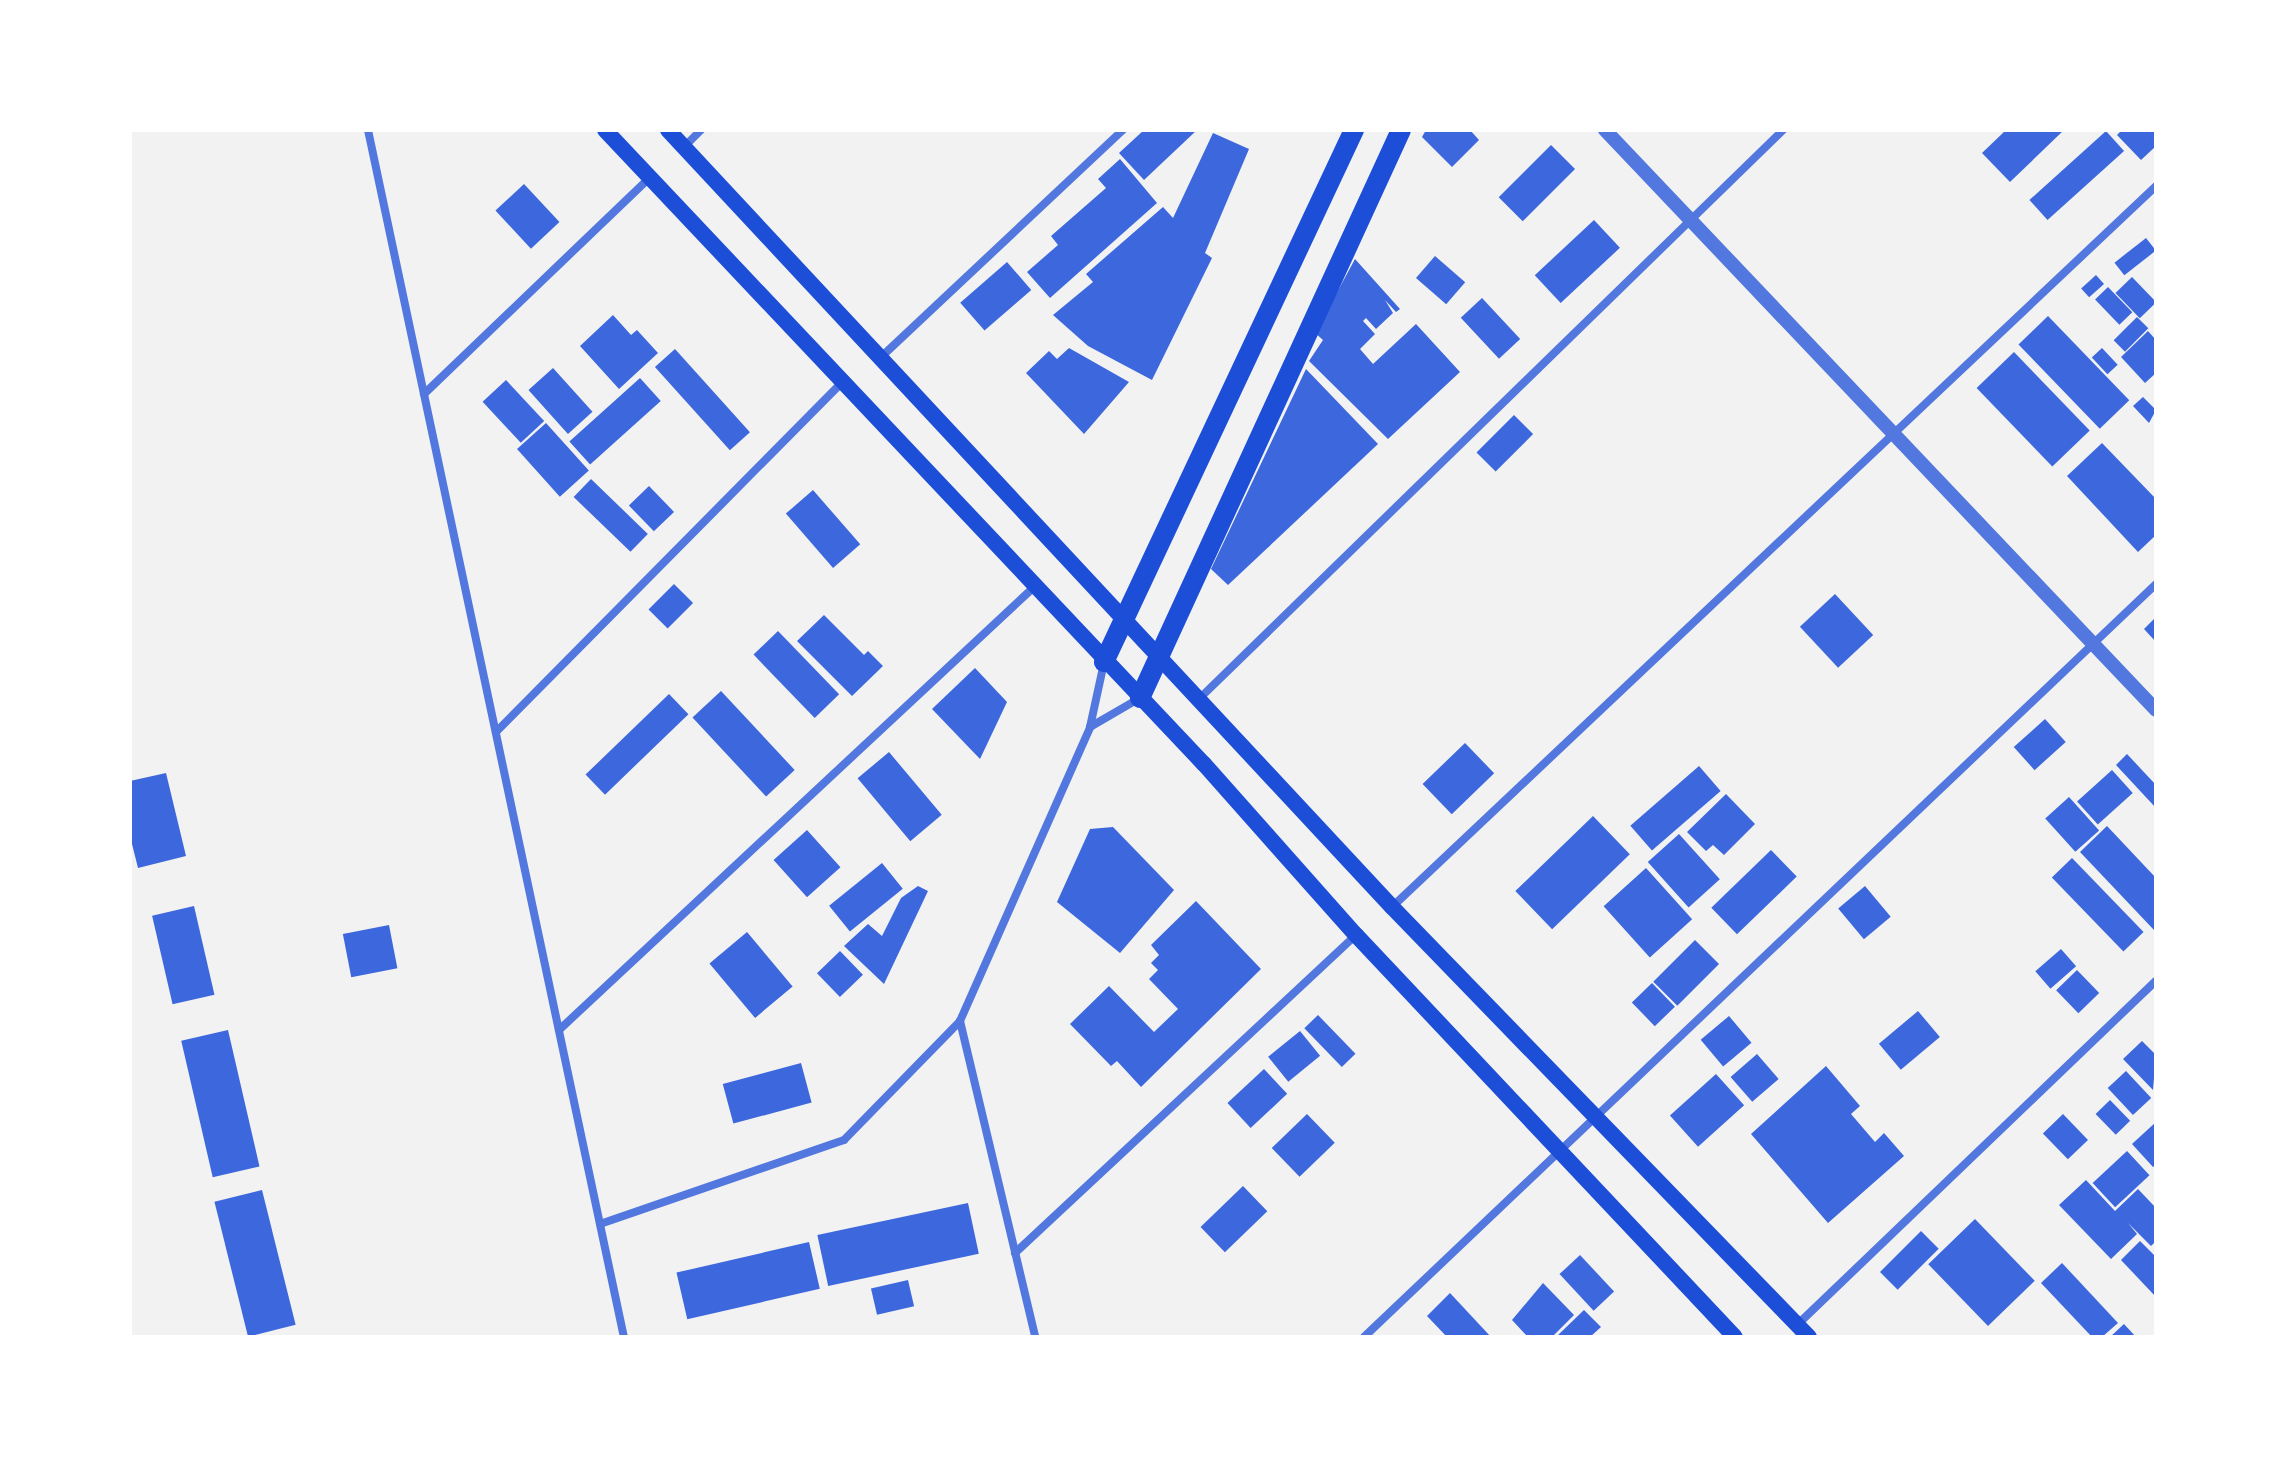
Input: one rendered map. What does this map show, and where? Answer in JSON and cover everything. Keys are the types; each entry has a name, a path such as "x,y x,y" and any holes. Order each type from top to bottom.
{"main road":[{"path":"605,130 1140,698 1557,1152 1735,1337"},
{"path":"668,130 879,359 1201,697 1392,907 1803,1331"},
{"path":"1104,662 1127,619 1354,130"},
{"path":"1140,698 1163,657 1401,130"}],"street":[{"path":"368,130 624,1337"},
{"path":"684,147 701,130"},
{"path":"879,359 1123,130"},
{"path":"1605,130 1894,429 2156,710"},
{"path":"1201,697 1783,130"},
{"path":"424,394 649,178"},
{"path":"1392,907 1894,429 2156,186"},
{"path":"496,732 843,381"},
{"path":"1364,1337 2156,584"},
{"path":"559,1030 1034,587"},
{"path":"600,1224 844,1140 960,1021 1090,727 1104,662"},
{"path":"1090,727 1140,698"},
{"path":"1015,1253 1356,935"},
{"path":"1803,1331 2156,981"},
{"path":"960,1021 1035,1337"}],"building":[{"path":"1144,130 1197,130 1144,180 1119,153"},
{"path":"1426,130 1470,130 1479,140 1452,167 1422,137"},
{"path":"2006,130 2064,130 2010,182 1982,153"},
{"path":"2122,130 2156,130 2156,146 2141,160 2117,135"},
{"path":"2106,131 2124,151 2048,220 2029,200"},
{"path":"1213,133 1249,149 1205,253 1212,258 1152,380 1088,346 1053,315 1093,282 1086,274 1163,207 1173,218"},
{"path":"1551,145 1575,169 1523,221 1499,197"},
{"path":"1120,159 1157,203 1050,298 1027,272 1058,245 1051,236 1106,188 1098,179"},
{"path":"524,184 559,222 531,249 495,211"},
{"path":"1594,220 1620,248 1561,303 1535,275"},
{"path":"2146,238 2156,251 2124,275 2114,263"},
{"path":"1435,256 1465,282 1446,304 1416,278"},
{"path":"1355,259 1400,309 1396,312 1385,300 1393,313 1376,329 1366,318 1363,321 1375,334 1360,349 1373,364 1416,324 1460,372 1388,439 1309,361 1323,340 1315,333"},
{"path":"1007,262 1031,290 984,331 960,303"},
{"path":"2096,275 2104,284 2089,297 2081,288"},
{"path":"2132,277 2156,302 2140,318 2115,293"},
{"path":"2108,287 2132,312 2119,325 2095,300"},
{"path":"1482,298 1520,339 1499,359 1461,318"},
{"path":"613,315 631,335 637,330 658,353 619,389 580,346"},
{"path":"2048,316 2129,400 2100,429 2019,344"},
{"path":"2137,317 2148,328 2125,352 2114,340"},
{"path":"2148,331 2156,340 2156,373 2145,383 2121,357"},
{"path":"1069,348 1129,382 1084,434 1026,373 1049,351 1057,359"},
{"path":"2102,348 2118,365 2107,374 2092,358"},
{"path":"675,349 750,432 730,450 655,367"},
{"path":"2014,352 2090,430 2052,467 1977,388"},
{"path":"553,368 592,412 568,434 528,390"},
{"path":"1306,369 1378,444 1228,585 1211,569"},
{"path":"640,378 661,401 590,465 569,442"},
{"path":"506,380 544,421 521,443 483,402"},
{"path":"2143,397 2156,410 2149,423 2133,406"},
{"path":"1514,415 1533,434 1496,472 1477,452"},
{"path":"546,423 589,471 560,497 517,449"},
{"path":"2102,443 2156,499 2156,535 2138,552 2067,476"},
{"path":"591,479 648,534 630,552 574,497"},
{"path":"649,486 674,512 654,531 629,505"},
{"path":"813,490 860,544 833,568 786,514"},
{"path":"674,584 693,603 668,629 649,609"},
{"path":"1835,594 1873,635 1838,668 1800,627"},
{"path":"824,615 864,655 868,651 883,666 852,696 797,641"},
{"path":"2156,617 2156,642 2144,629"},
{"path":"778,631 839,694 815,718 754,655"},
{"path":"975,668 1007,702 980,759 932,709"},
{"path":"721,691 795,770 766,797 692,718"},
{"path":"669,694 688,714 605,795 586,775"},
{"path":"2045,719 2066,742 2035,770 2014,747"},
{"path":"1465,743 1494,773 1452,814 1423,784"},
{"path":"889,752 942,815 910,841 858,778"},
{"path":"2127,754 2156,785 2156,808 2116,765"},
{"path":"1699,766 1721,791 1652,851 1630,826"},
{"path":"2112,770 2133,793 2098,824 2077,801"},
{"path":"166,773 186,856 138,868 130,836 130,781"},
{"path":"1726,794 1755,824 1724,855 1713,845 1706,851 1687,832"},
{"path":"2069,797 2099,830 2075,852 2045,818"},
{"path":"1593,816 1630,854 1552,929 1515,891"},
{"path":"2107,826 2156,878 2154,930 2080,852"},
{"path":"1113,827 1174,890 1120,953 1057,902 1090,829"},
{"path":"807,830 840,867 807,897 774,860"},
{"path":"1679,834 1720,879 1689,907 1648,862"},
{"path":"1771,850 1797,877 1737,934 1711,908"},
{"path":"2072,858 2144,932 2123,952 2052,877"},
{"path":"882,863 903,889 850,931 829,906"},
{"path":"1646,868 1692,919 1650,957 1604,906"},
{"path":"918,886 928,891 884,984 844,946 868,924 882,936 901,898"},
{"path":"1865,886 1891,917 1864,939 1838,908"},
{"path":"1196,901 1261,969 1141,1087 1117,1061 1111,1066 1070,1024 1109,986 1154,1032 1178,1009 1149,979 1158,970 1151,963 1159,955 1151,945"},
{"path":"194,906 214,995 173,1004 152,916"},
{"path":"389,925 397,968 351,977 343,934"},
{"path":"747,932 793,986 755,1018 709,963"},
{"path":"1695,940 1719,964 1677,1006 1653,982"},
{"path":"2061,949 2076,966 2050,989 2035,971"},
{"path":"840,951 863,975 840,997 817,973"},
{"path":"2077,970 2099,993 2078,1013 2056,990"},
{"path":"1652,983 1675,1007 1655,1026 1632,1002"},
{"path":"1918,1011 1940,1037 1901,1070 1879,1044"},
{"path":"1318,1015 1356,1054 1342,1067 1304,1028"},
{"path":"1729,1016 1751,1043 1723,1067 1701,1040"},
{"path":"228,1030 259,1166 213,1177 181,1041"},
{"path":"1300,1031 1320,1056 1288,1082 1268,1057"},
{"path":"2142,1041 2156,1055 2153,1090 2123,1059"},
{"path":"1757,1054 1779,1079 1752,1102 1731,1077"},
{"path":"801,1063 812,1103 733,1124 723,1084"},
{"path":"1826,1066 1860,1106 1851,1114 1875,1142 1884,1133 1904,1156 1828,1223 1751,1134"},
{"path":"1264,1069 1287,1094 1251,1128 1227,1103"},
{"path":"2126,1071 2151,1098 2133,1115 2108,1088"},
{"path":"1716,1074 1744,1105 1698,1147 1670,1115"},
{"path":"2110,1100 2130,1121 2116,1135 2096,1114"},
{"path":"1307,1114 1335,1143 1300,1177 1272,1148"},
{"path":"2063,1114 2088,1140 2068,1159 2043,1133"},
{"path":"2156,1122 2156,1165 2153,1167 2132,1144"},
{"path":"2127,1151 2150,1175 2115,1207 2093,1183"},
{"path":"2086,1180 2115,1211 2138,1189 2156,1208 2156,1241 2151,1246 2128,1223 2137,1234 2111,1259 2059,1205"},
{"path":"1243,1186 1267,1211 1225,1252 1201,1227"},
{"path":"262,1190 296,1325 248,1337 214,1202"},
{"path":"968,1203 979,1254 828,1286 817,1235"},
{"path":"1975,1219 2035,1281 1988,1326 1928,1264"},
{"path":"1921,1231 1939,1249 1898,1290 1880,1272"},
{"path":"2140,1241 2156,1257 2156,1297 2121,1260"},
{"path":"809,1242 820,1289 687,1319 676,1273"},
{"path":"1580,1255 1614,1292 1594,1311 1560,1274"},
{"path":"2062,1263 2118,1323 2102,1337 2092,1337 2041,1283"},
{"path":"908,1280 914,1306 877,1315 871,1289"},
{"path":"1543,1283 1574,1315 1552,1337 1528,1337 1512,1320"},
{"path":"1450,1293 1491,1337 1447,1337 1427,1316"},
{"path":"1584,1310 1601,1327 1590,1337 1556,1337"},
{"path":"2124,1324 2136,1337 2110,1337"}]}
